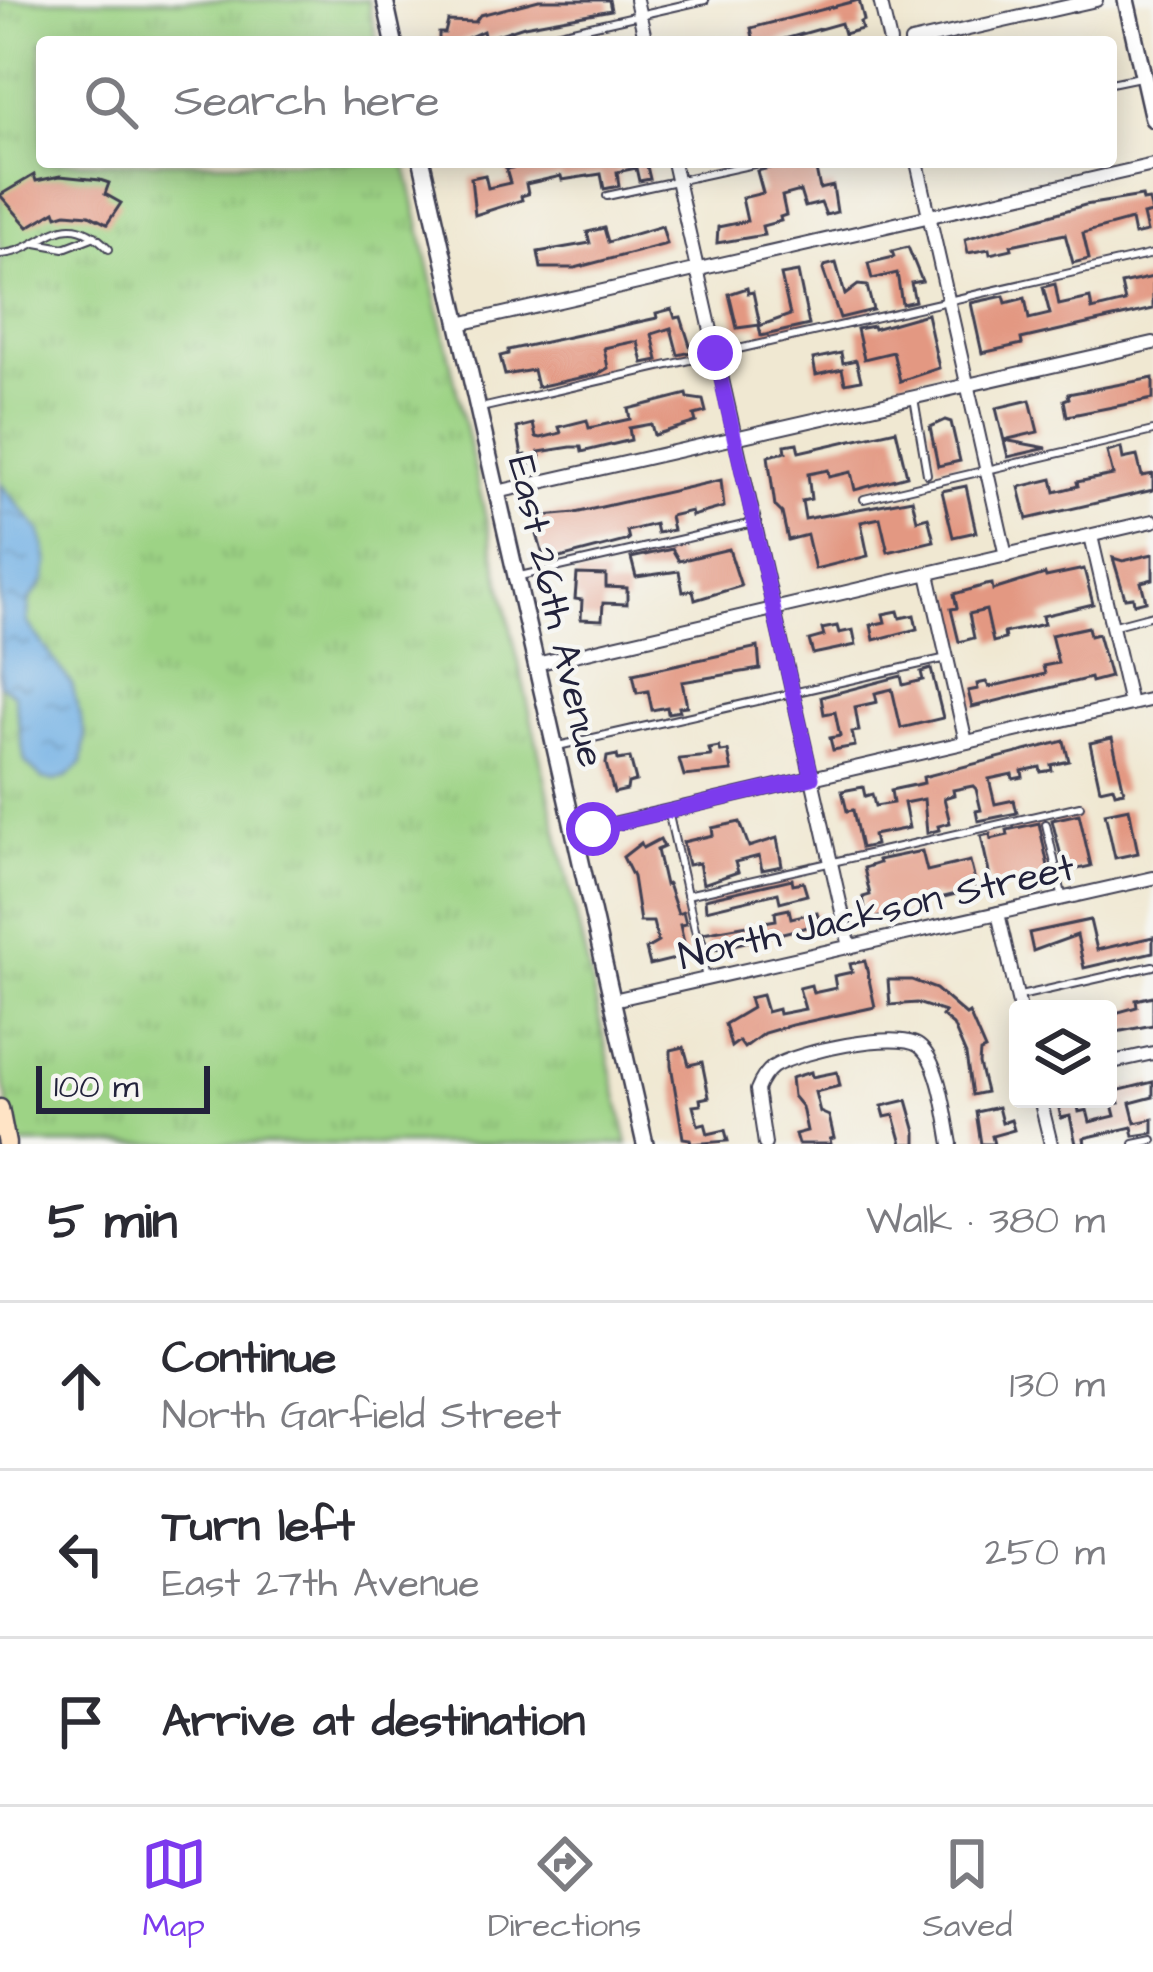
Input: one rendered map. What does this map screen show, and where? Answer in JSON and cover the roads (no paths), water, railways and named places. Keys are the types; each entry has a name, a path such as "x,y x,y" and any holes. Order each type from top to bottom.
{"main road":[{"path":"0,1108 7,1144"}],"street":[{"path":"385,0 393,36"},
{"path":"880,0 889,36"},
{"path":"937,36 1096,0"},
{"path":"1126,0 1153,118"},
{"path":"459,324 1153,165"},
{"name":"East 26th Avenue","path":"423,168 645,1144"},
{"path":"674,168 850,947"},
{"path":"918,168 1006,556"},
{"path":"497,492 1153,343"},
{"path":"536,664 1153,521"},
{"path":"1091,536 1130,704"},
{"path":"928,574 966,742"},
{"path":"574,833 1153,699"},
{"name":"North Jackson Street","path":"613,1000 1153,878"},
{"path":"998,913 1017,1000"},
{"path":"765,1144 757,1090 771,1068 788,1060 892,1038 914,1043 931,1062 952,1144"},
{"path":"1117,1061 1153,1053"},
{"path":"1042,1108 1051,1144"}],"lane":[{"path":"540,36 638,7 706,0"},
{"path":"1117,82 1143,76"},
{"path":"607,196 736,168"},
{"path":"0,254 22,252 50,231 63,228 78,228 109,249"},
{"path":"35,243 64,248 95,236"},
{"path":"478,408 1153,254"},
{"path":"914,398 927,474"},
{"path":"864,500 1153,431"},
{"path":"516,577 754,523"},
{"path":"1112,626 1153,615"},
{"path":"555,746 946,658"},
{"path":"687,895 1080,806"},
{"path":"668,811 706,979"},
{"path":"1046,824 1063,898"},
{"path":"1029,1000 1153,966"},
{"path":"1134,1144 1153,1140"}],"water":[{"path":"0,483 40,531 48,564 44,581 30,599 27,622 72,685 85,736 82,763 56,781 43,779 25,762 14,694 0,684"}]}
